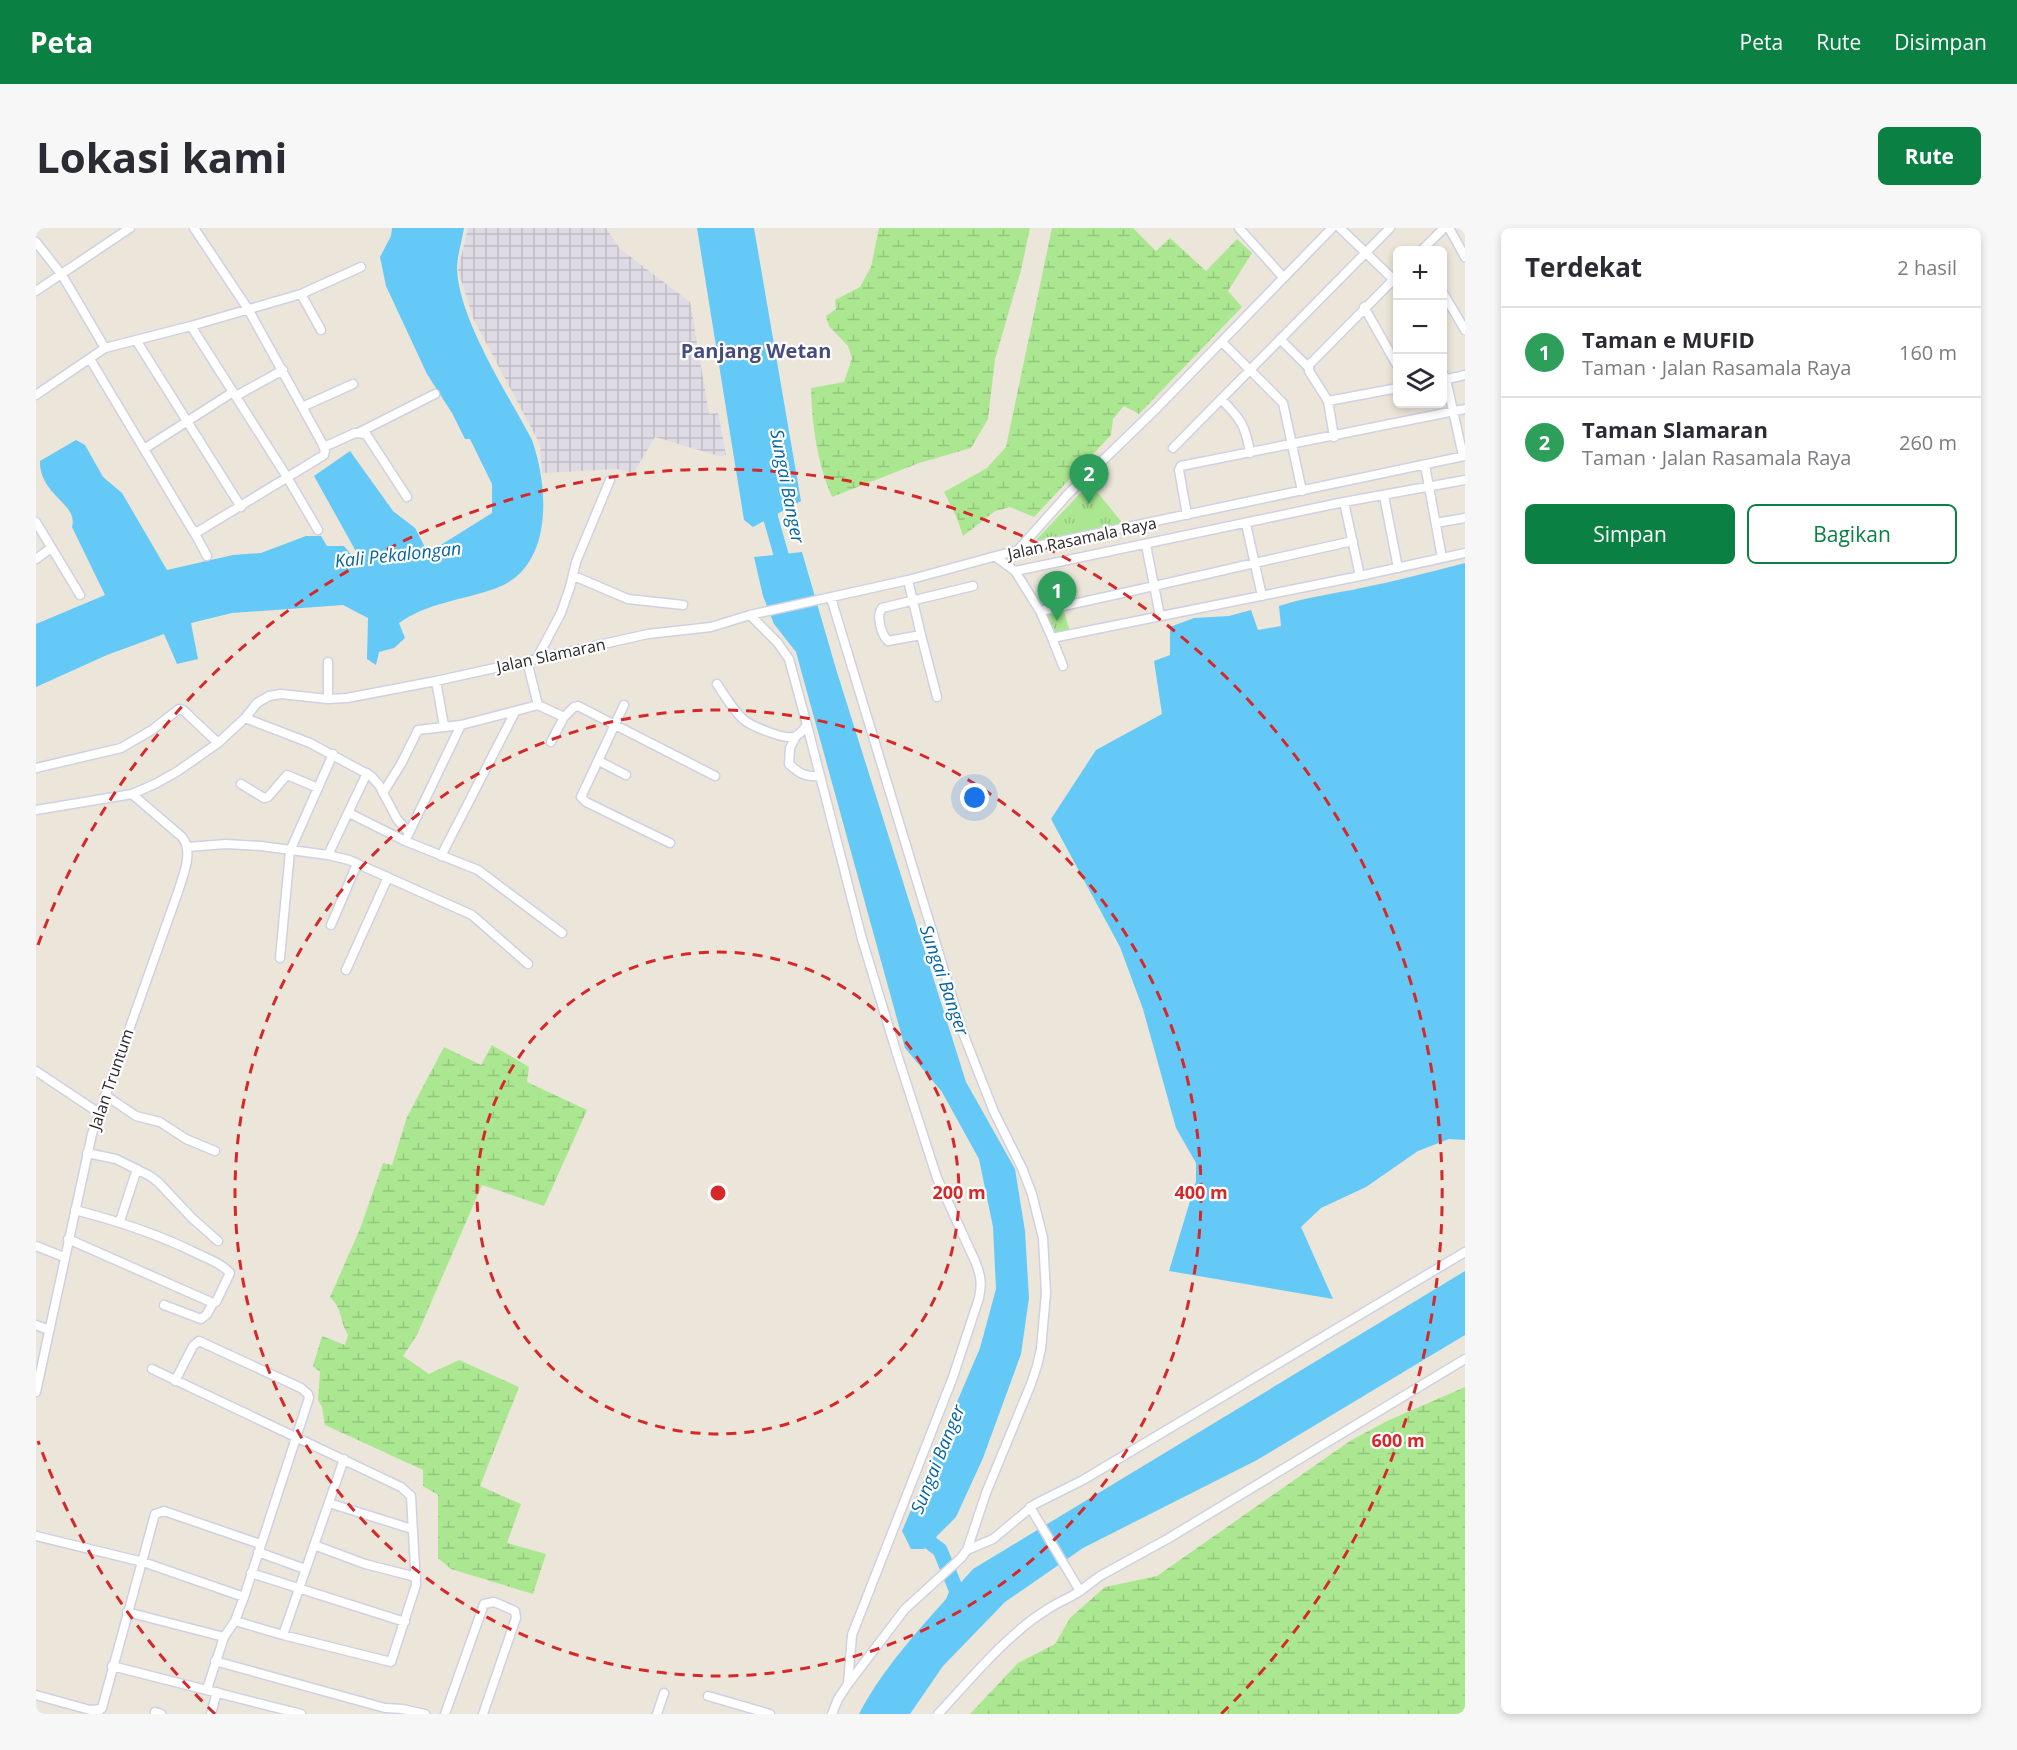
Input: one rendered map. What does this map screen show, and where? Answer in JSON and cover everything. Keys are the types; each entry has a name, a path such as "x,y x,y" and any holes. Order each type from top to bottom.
{"street":[{"path":"36,291 60,272 130,228"},
{"path":"192,530 199,531 241,507 323,456 325,452 283,370 248,309 194,228"},
{"path":"1239,228 1283,277"},
{"path":"1018,550 1069,493 1222,342 1332,228"},
{"path":"1340,228 1393,277"},
{"path":"1173,448 1390,228"},
{"path":"1426,246 1444,228"},
{"path":"1449,228 1465,257"},
{"path":"36,242 60,272 105,348"},
{"path":"36,395 105,348 301,294 361,267"},
{"path":"1308,367 1364,307 1393,283"},
{"path":"301,294 321,330"},
{"path":"1447,298 1465,330"},
{"path":"1364,307 1393,358"},
{"path":"191,326 318,530"},
{"path":"1280,339 1308,367 1329,401 1334,437"},
{"path":"136,340 241,507"},
{"path":"1222,342 1283,403 1294,445 1302,491"},
{"path":"90,359 207,556"},
{"path":"144,449 235,394 283,370"},
{"path":"1447,377 1465,375"},
{"path":"302,407 354,384"},
{"path":"1447,387 1464,456"},
{"path":"1329,401 1393,389"},
{"path":"324,447 358,433 435,394"},
{"path":"1221,399 1242,422 1247,433 1250,453"},
{"path":"1187,515 1180,468 1465,409"},
{"path":"358,433 367,435 407,497"},
{"name":"Jalan Rasamala Raya","path":"996,557 1018,550 1464,456"},
{"path":"1425,465 1442,558"},
{"path":"537,658 561,613 574,576 576,561 610,480"},
{"name":"Jalan Rasamala Raya","path":"996,557 1015,571 1344,502 1465,480"},
{"path":"1384,496 1398,568"},
{"path":"1344,502 1360,576"},
{"path":"1436,524 1465,518"},
{"path":"36,522 80,595"},
{"path":"1246,524 1263,596"},
{"path":"1040,611 1353,541"},
{"path":"1146,545 1160,616"},
{"path":"36,558 51,548"},
{"path":"1052,638 1465,553"},
{"name":"Jalan Slamaran","path":"36,810 132,794 155,784 218,743 262,699 274,694 328,699 347,698 436,681 648,634 711,627 750,615 908,580 996,557"},
{"path":"1015,571 1040,611 1063,666"},
{"path":"574,576 628,599 683,605"},
{"path":"908,580 937,697"},
{"path":"921,635 892,642 884,637 879,611 882,608 973,586"},
{"path":"831,598 963,1033 994,1112 1022,1168 1032,1194 1043,1238 1046,1293 1041,1349 1031,1384 986,1493 967,1550 905,1609 848,1684 832,1714"},
{"path":"750,615 777,642 789,659 862,939 897,1054 937,1178 981,1275 980,1298 953,1377 852,1635 848,1684"},
{"path":"527,661 538,705"},
{"path":"328,662 328,699"},
{"path":"436,681 444,726"},
{"path":"717,684 744,721 782,737 796,736"},
{"path":"383,793 401,764 416,731 422,728 461,725 538,705 564,717"},
{"path":"624,705 599,761 583,790 582,799 670,843"},
{"path":"551,742 564,717 578,706 715,777"},
{"path":"36,768 121,748 179,709 183,710 218,743"},
{"path":"441,856 515,712"},
{"path":"245,718 310,743 367,773 375,780 407,837"},
{"path":"407,837 461,725"},
{"path":"807,725 796,736 790,748 789,764 800,774 809,777 820,776"},
{"path":"280,958 290,851 333,754"},
{"path":"599,761 626,775"},
{"path":"328,855 367,773"},
{"path":"241,784 264,798 286,776 318,788"},
{"path":"132,794 182,837 188,847 226,844 328,855 357,864 472,915 528,964"},
{"path":"349,813 407,837 441,856 478,870 562,933"},
{"name":"Jalan Truntum","path":"36,1392 87,1153 105,1095 178,892 188,847"},
{"path":"331,925 357,864"},
{"path":"346,970 388,877"},
{"path":"36,1071 99,1113"},
{"path":"105,1095 136,1116 160,1122 186,1139 215,1151"},
{"path":"87,1153 116,1159 158,1182 192,1218 218,1241"},
{"path":"120,1221 137,1169"},
{"path":"75,1210 120,1221 174,1242 229,1271 227,1281 216,1302 201,1319 164,1305"},
{"path":"68,1239 213,1303"},
{"path":"36,1246 64,1257"},
{"path":"967,1550 993,1539 1031,1508 1083,1480 1465,1252"},
{"path":"36,1325 49,1330"},
{"path":"175,1381 195,1343 202,1342 301,1388 308,1394 309,1402 244,1597 235,1621 224,1637 207,1689"},
{"path":"938,1714 1023,1627 1047,1609 1465,1359"},
{"path":"152,1369 406,1490 411,1496 416,1585 393,1660 390,1663 235,1621"},
{"path":"283,1635 344,1460"},
{"path":"329,1503 412,1529"},
{"path":"1031,1508 1080,1590"},
{"path":"36,1697 83,1711 99,1711 143,1562 153,1517 160,1511 259,1548 305,1569"},
{"path":"36,1536 143,1562 244,1597"},
{"path":"314,1545 366,1564 416,1577"},
{"path":"251,1573 405,1622"},
{"path":"445,1714 484,1604 494,1602 515,1611 516,1618 483,1714"},
{"path":"127,1612 224,1637"},
{"path":"215,1660 385,1708 425,1714"},
{"path":"112,1666 301,1714"},
{"path":"211,1714 217,1692"},
{"path":"657,1714 664,1693"},
{"path":"708,1696 770,1714"}],"shaded area":[{"path":"468,228 606,228 620,249 690,302 709,414 718,413 726,455 719,456 655,437 633,474 619,469 542,473 540,444 474,320 458,270"}],"green space":[{"path":"879,228 1030,228 1021,270 995,359 988,419 971,448 919,463 832,497 816,444 811,388 844,382 852,358 848,346 829,326 826,316 836,309 835,300 860,287 871,267"},
{"path":"1052,228 1133,228 1156,251 1170,238 1206,271 1237,239 1252,253 1228,291 1242,307 1139,414 1124,406 1113,419 1111,435 1034,517 1010,507 995,511 963,536 944,492 987,468 1006,447"},
{"path":"1090,483 1124,525 1032,545 1036,540"},
{"path":"1063,608 1070,632 1059,635 1050,629 1043,612"},
{"path":"492,1045 529,1067 527,1082 587,1110 544,1206 482,1185 417,1335 403,1356 429,1374 459,1360 519,1387 480,1486 521,1504 507,1543 546,1554 533,1594 451,1569 438,1558 438,1495 423,1486 423,1470 325,1425 322,1407 318,1400 320,1372 313,1366 322,1336 345,1345 348,1335 337,1306 330,1297 360,1229 383,1163 392,1165 407,1117 444,1047 481,1065"},
{"path":"1465,1387 1465,1714 970,1714 1018,1663 1055,1644 1070,1618 1105,1587 1157,1576 1350,1441 1387,1421"}],"water":[{"name":"Kali Pekalongan","path":"392,228 464,228 457,269 466,311 486,356 532,440 538,459 542,481 542,525 537,546 528,564 514,579 494,589 433,606 399,623 405,638 394,648 379,652 376,665 367,659 368,618 343,605 232,613 191,623 198,659 177,664 164,634 107,655 36,687 36,624 105,595 72,527 73,519 70,512 52,491 41,473 40,461 76,440 85,445 103,477 122,493 167,570 233,555 261,553 306,536 321,536 327,546 344,546 353,557 358,555 314,476 350,451 393,511 415,528 428,553 492,513 492,484 470,439 465,439 452,413 427,374 386,286 380,257 391,236"},
{"path":"697,228 754,228 801,501 753,527 744,520"},
{"path":"802,552 836,669 966,1082 1015,1169 1025,1231 1029,1298 1021,1354 983,1458 956,1517 924,1549 911,1549 902,1531 980,1348 996,1289 993,1227 979,1159 942,1092 905,1048 796,652 774,624 763,596 754,557"},
{"path":"1465,563 1465,1140 1449,1139 1418,1151 1366,1187 1321,1208 1301,1227 1333,1299 1169,1271 1196,1181 1196,1163 1176,1128 1143,1009 1120,947 1051,819 1096,750 1162,714 1154,661 1170,655 1170,627 1194,618 1229,616 1251,610 1258,630 1281,626 1279,606"},
{"path":"1465,1271 1465,1335 1257,1460 1083,1548 1005,1602 943,1666 910,1714 859,1714 897,1657 973,1569"}],"waterway":[{"name":"Sungai Banger","path":"768,499 771,519 786,572"},
{"name":"Sungai Banger","path":"931,1525 928,1541 940,1550 957,1592 951,1607"}],"place":[{"name":"Taman Slamaran","path":"1089,504"},
{"name":"Taman e MUFID","path":"1057,621"}],"district":[{"name":"Panjang Wetan","path":"756,350"}]}
